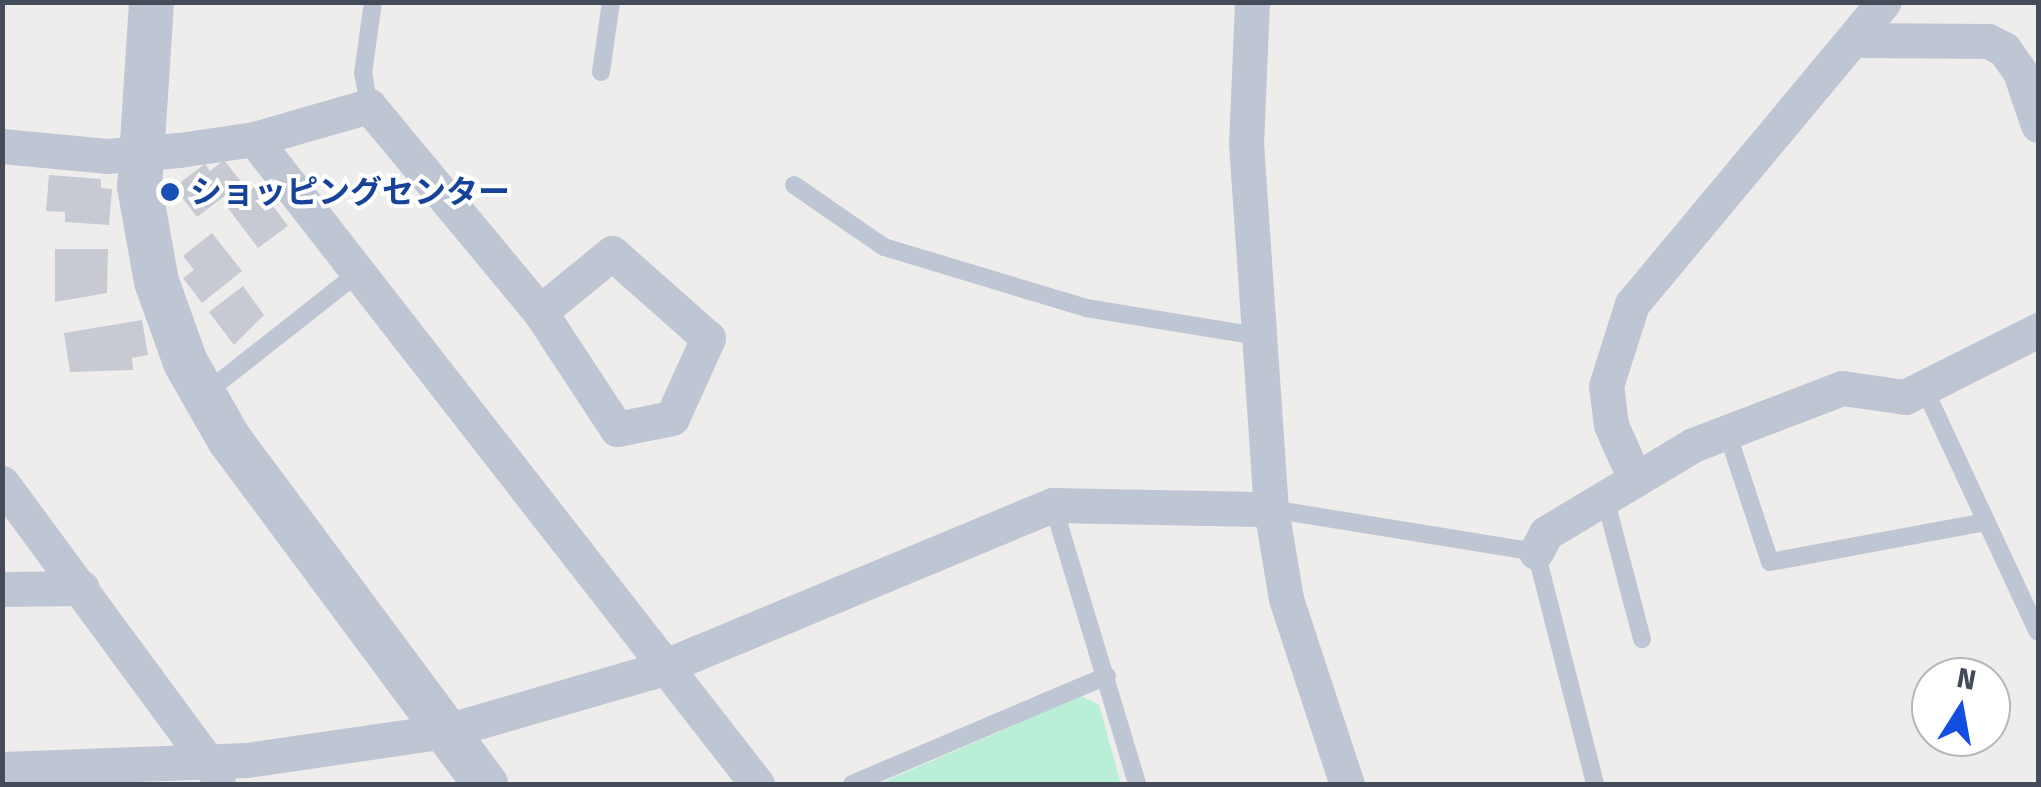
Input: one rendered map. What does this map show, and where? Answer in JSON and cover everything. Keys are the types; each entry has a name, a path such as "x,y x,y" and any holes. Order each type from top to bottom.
{"street":[{"path":"151,2 137,153 156,281 203,396 485,784"},
{"path":"1252,2 1246,143 1271,509 1286,600 1347,784"},
{"path":"1635,480 1611,425 1606,386 1632,304 1884,2"},
{"path":"1854,40 1988,41 2004,49 2020,72 2038,124"},
{"path":"2,146 137,153 254,139 368,106 540,312 617,429 672,418 708,338 612,253 540,312"},
{"path":"254,139 756,784"},
{"path":"1536,552 1546,533 1727,432 1842,388 1905,397 2038,330"},
{"path":"2,482 216,774"},
{"path":"2,768 216,774 446,732 667,665 1053,504 1271,509"},
{"path":"2,590 82,588"}],"lane":[{"path":"368,106 363,72 373,2"},
{"path":"601,72 610,2"},
{"path":"794,184 884,247 1086,308 1257,336"},
{"path":"203,396 358,273"},
{"path":"1924,388 2038,632"},
{"path":"1727,432 1770,562 1986,522"},
{"path":"1605,498 1642,639"},
{"path":"1053,504 1137,784"},
{"path":"1271,509 1536,552 1595,784"},
{"path":"852,784 1107,676"}],"green space":[{"path":"1081,696 1099,705 1121,784 879,784"}],"building":[{"path":"224,160 242,183 197,217 174,187 205,164 210,171"},
{"path":"49,175 101,179 101,188 112,189 109,225 65,222 65,212 46,211"},
{"path":"257,185 288,226 258,248 227,207"},
{"path":"212,233 242,271 202,303 183,278 194,270 183,256"},
{"path":"55,249 108,249 107,293 55,302"},
{"path":"243,286 264,315 234,345 209,312"},
{"path":"142,320 148,355 132,358 133,370 70,372 64,333"}],"place":[{"name":"ショッピングセンター","path":"170,192"}]}
